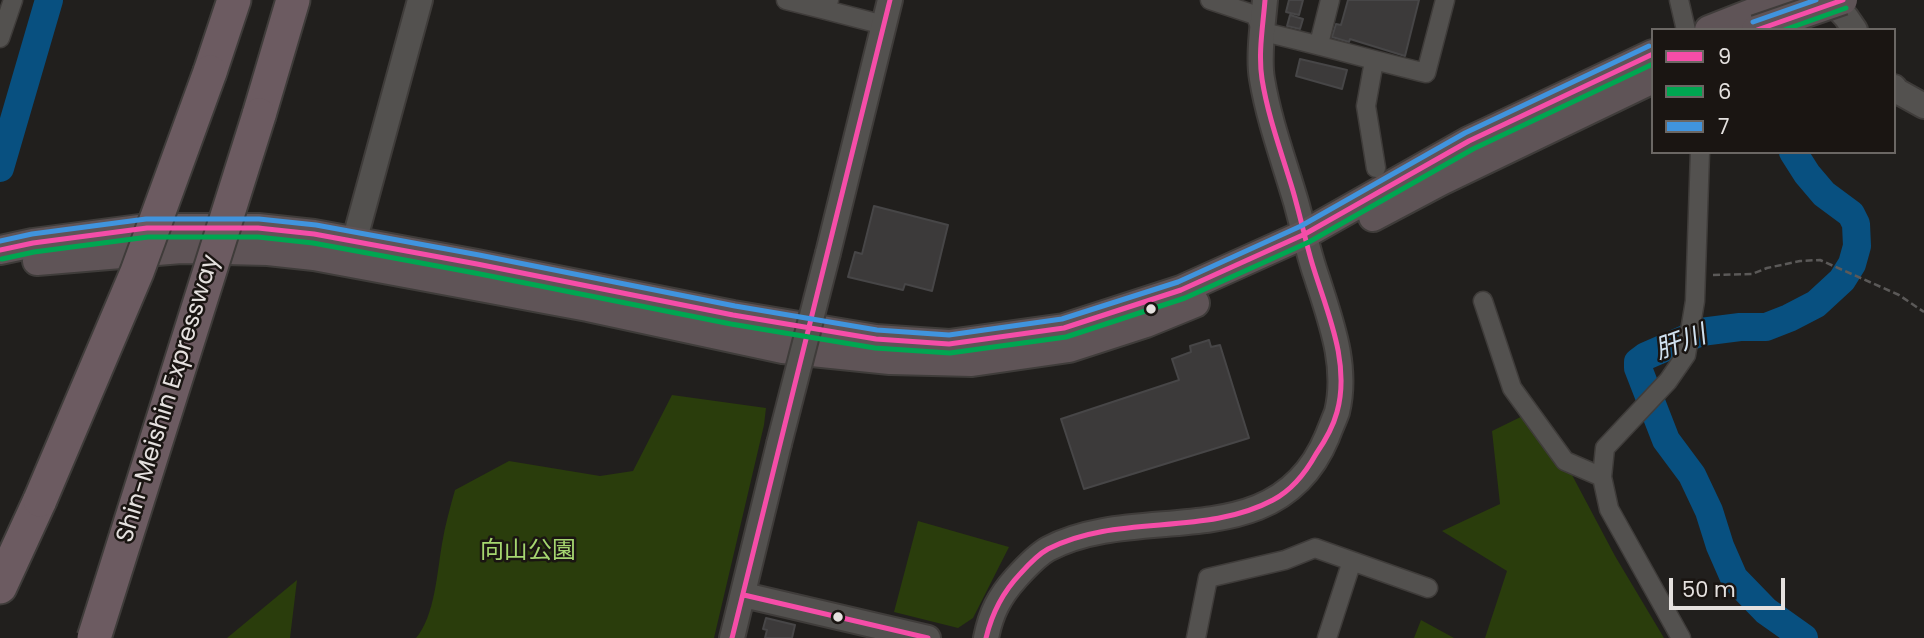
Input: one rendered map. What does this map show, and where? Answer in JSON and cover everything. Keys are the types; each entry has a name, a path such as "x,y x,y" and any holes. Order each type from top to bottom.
{"highway":[{"path":"0,587 40,500 136,272 234,0"},
{"name":"Shin-Meishin Expressway","path":"94,638 293,0"}],"main road":[{"path":"1714,28 1785,0"},
{"path":"1762,28 1843,0"},
{"path":"0,269 43,260 181,249 268,251 314,256 575,304 783,349 890,360 972,362 1069,348 1146,323 1196,303 1364,211 1469,141 1651,55"},
{"path":"1364,211 1441,181 1651,80"},
{"path":"0,250 147,228 258,228 314,234 477,264 733,316 876,338 949,344 1064,328 1181,290 1307,242"}],"street":[{"path":"2,28 13,0"},
{"path":"354,242 420,0"},
{"path":"786,0 828,5 884,25"},
{"path":"732,638 890,0"},
{"path":"1210,0 1255,15 1263,32"},
{"path":"986,638 991,614 1007,588 1046,550 1080,536 1237,514 1259,507 1279,497 1301,478 1320,453 1336,412 1341,373 1336,338 1275,135 1261,76 1265,0"},
{"path":"1319,44 1331,0"},
{"path":"1263,32 1426,73 1445,0"},
{"path":"1679,0 1686,28"},
{"path":"1829,0 1846,16 1854,28"},
{"path":"1374,61 1366,106 1376,168"},
{"path":"1896,89 1924,106"},
{"path":"1681,638 1609,509 1602,477 1605,448 1668,381 1686,355 1695,301 1700,154"},
{"path":"1483,301 1512,388 1565,461 1602,477"},
{"path":"1196,638 1208,578 1285,560 1315,548 1428,588"},
{"path":"1327,638 1352,561"},
{"path":"744,595 928,638"}],"path":[{"path":"1696,275 1752,274 1800,261 1820,260 1899,295 1924,312"}],"green space":[{"name":"向山公園","path":"672,395 766,408 714,638 416,638 431,606 455,490 509,461 600,476 633,471"},
{"path":"1537,409 1615,556 1664,638 1485,638 1507,571 1442,531 1500,504 1492,431"},
{"path":"918,521 1009,547 973,618 958,628 894,612"},
{"path":"297,580 290,638 227,638"},
{"path":"1421,620 1454,638 1414,638"}],"building":[{"path":"1289,0 1303,0 1299,15 1286,12"},
{"path":"1348,0 1419,0 1405,56 1350,39 1349,42 1332,37 1336,24 1341,25"},
{"path":"1290,15 1303,19 1300,29 1287,26"},
{"path":"1300,59 1347,70 1342,89 1296,76"},
{"path":"874,206 948,225 932,291 905,284 903,290 848,277 855,252 862,254"},
{"path":"1209,340 1211,347 1220,345 1249,438 1084,489 1061,419 1179,380 1172,359 1191,352 1190,346"},
{"path":"766,618 795,625 792,638 765,638 767,630 763,629"}],"waterway":[{"path":"0,168 49,0"},
{"name":"肝川","path":"1794,154 1824,194 1851,214 1856,224 1857,246 1852,264 1842,280 1816,304 1789,318 1766,327 1701,332 1646,356 1638,362 1638,368 1666,440 1692,475 1709,511 1734,578 1766,611 1804,638"}],"transit line":[{"name":"9","path":"732,638 890,0"},
{"name":"9","path":"986,638 991,620 1008,588 1044,551 1075,538 1103,531 1219,518 1273,500 1303,474 1331,428 1341,393 1339,355 1262,79 1260,59 1265,0"},
{"name":"7","path":"1753,22 1816,0"},
{"name":"9","path":"1763,28 1843,0"},
{"name":"6","path":"1790,28 1846,8"},
{"name":"7","path":"0,241 32,234 146,219 259,219 316,225 735,306 877,330 949,335 1062,319 1178,282 1301,226 1465,133 1649,46"},
{"name":"9","path":"0,250 147,228 258,228 314,234 733,315 876,339 949,344 1064,328 1181,290 1305,234 1469,141 1651,55"},
{"name":"6","path":"2,259 34,252 148,237 258,237 313,243 731,324 875,348 950,353 1066,337 1185,298 1309,242 1473,149 1651,65"},
{"name":"9","path":"744,595 928,638"}]}
